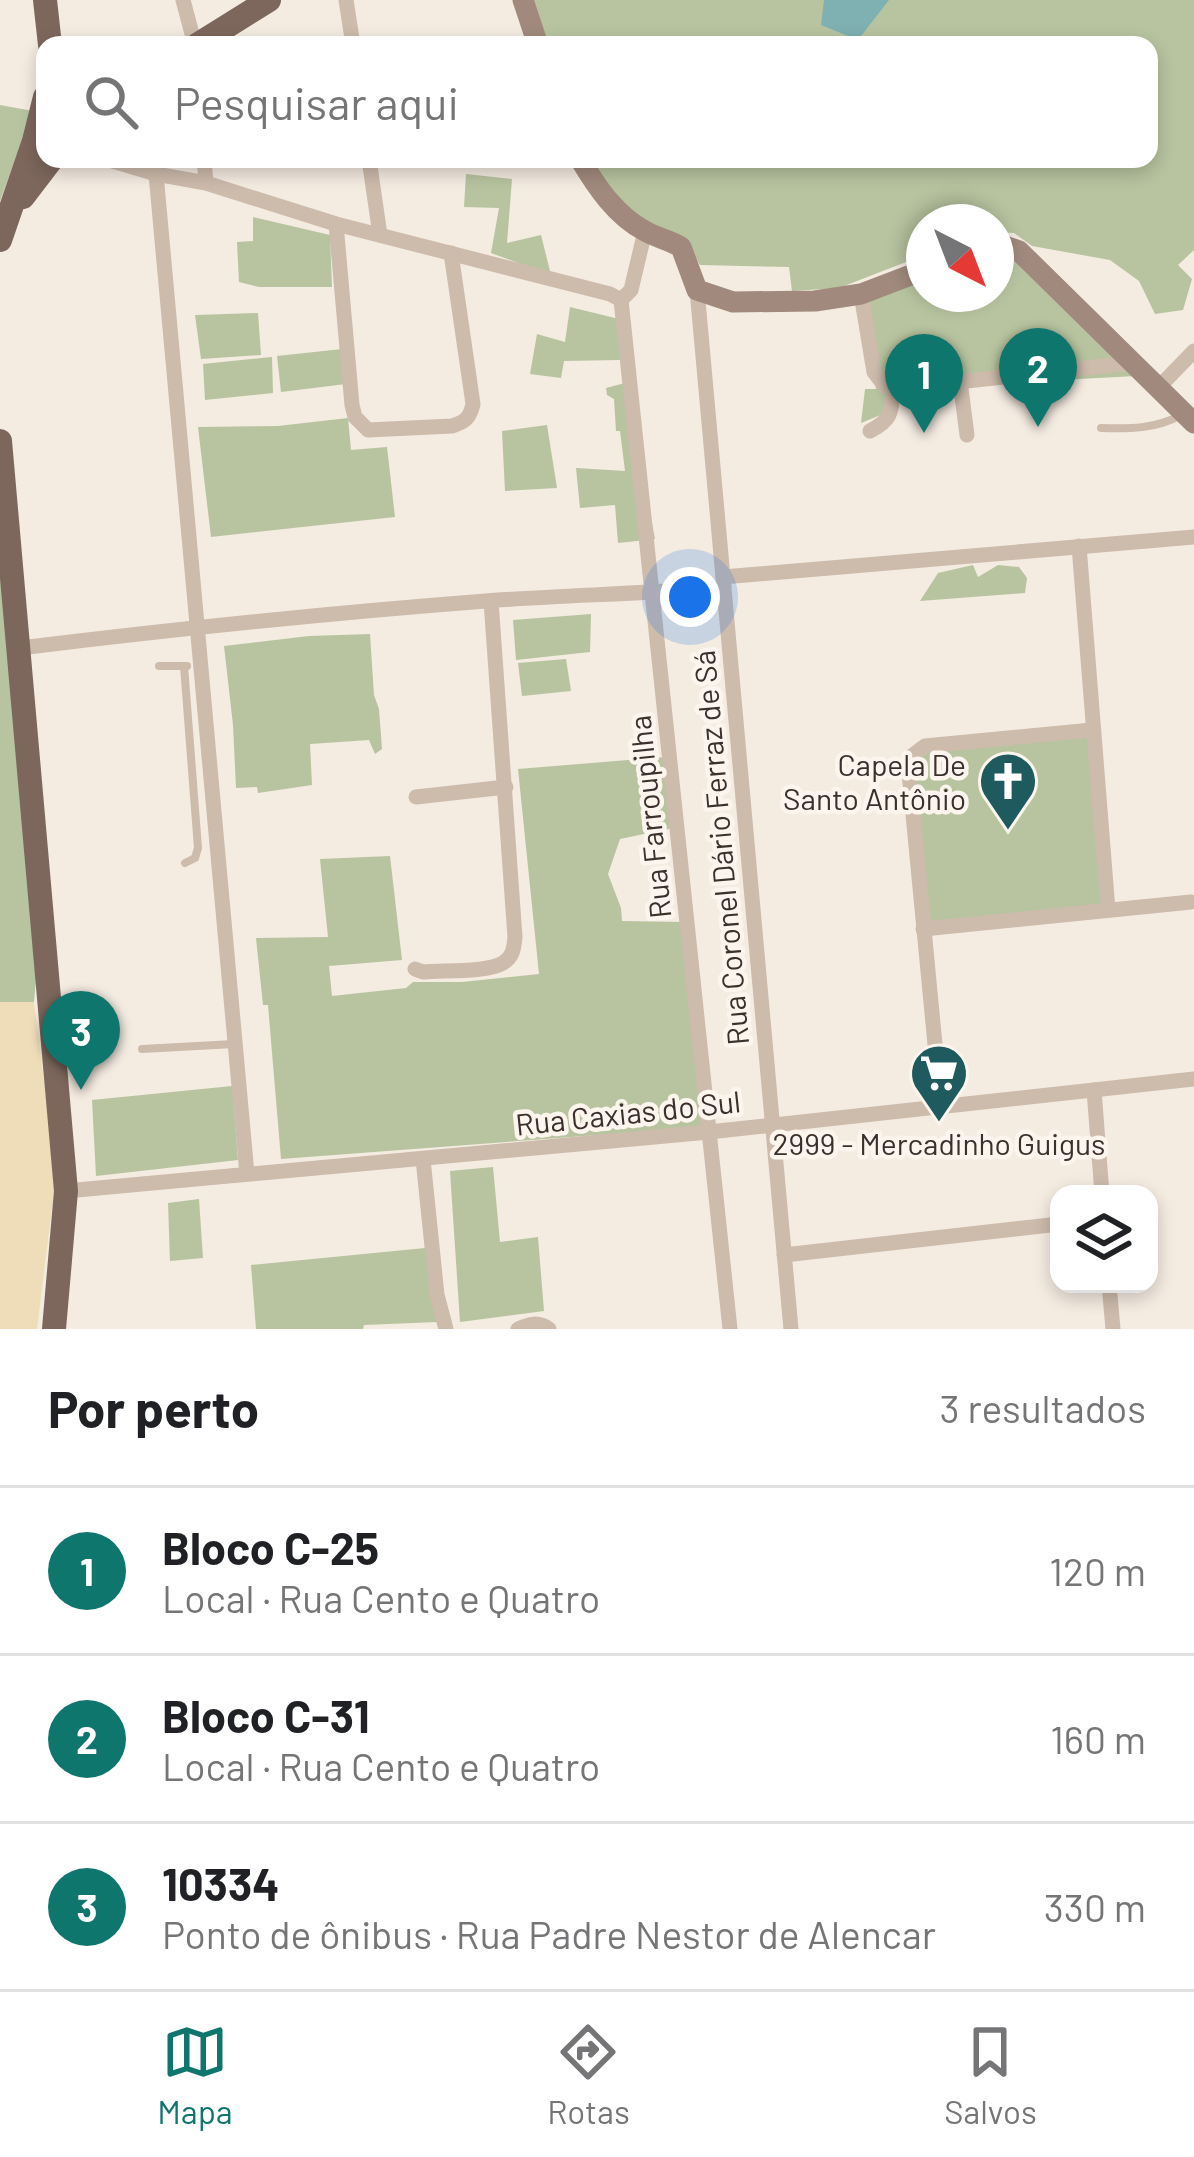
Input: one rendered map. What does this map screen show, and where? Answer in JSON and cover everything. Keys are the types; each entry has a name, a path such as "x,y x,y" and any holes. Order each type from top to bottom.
{"main road":[{"path":"45,0 49,36"},
{"path":"210,36 268,0"},
{"path":"523,0 535,36"},
{"path":"1,235 36,162"},
{"path":"587,168 614,206 645,231 681,247 697,290 723,301 815,301 861,294 906,277"},
{"path":"1014,249 1189,418"},
{"path":"0,441 66,1191 54,1329"}],"street":[{"path":"183,0 193,36"},
{"path":"346,0 351,36"},
{"path":"136,168 206,183 336,224 621,300 631,290 645,231"},
{"path":"205,168 206,183"},
{"path":"370,168 380,235"},
{"path":"156,174 198,626 193,665 247,1174"},
{"path":"336,224 352,405 355,417 368,430 452,426 471,416 451,253"},
{"name":"Rua Coronel Dário Ferraz de Sá","path":"697,290 790,1329"},
{"path":"861,294 874,372 885,386 1131,363"},
{"name":"Rua Farroupilha","path":"621,300 730,1329"},
{"path":"1159,387 1194,351"},
{"path":"960,381 967,435"},
{"path":"870,431 891,415 893,388"},
{"path":"20,648 198,626 491,601 652,594 723,582 1194,537"},
{"path":"1079,547 1108,910"},
{"path":"416,969 490,967 503,963 514,951 491,601"},
{"path":"941,1106 908,762 925,746 1092,730"},
{"path":"416,797 506,788"},
{"path":"922,929 1191,902"},
{"name":"Rua Caxias do Sul","path":"66,1191 709,1132 1194,1079"},
{"path":"1094,1090 1101,1185"},
{"path":"424,1160 437,1295 446,1329"},
{"path":"784,1255 1050,1225"},
{"path":"1110,1293 1113,1329"},
{"path":"518,1329 541,1324 549,1329"}],"lane":[{"path":"1101,428 1136,429 1189,418"},
{"path":"160,666 193,665 198,848 195,858 185,863"},
{"path":"142,1049 236,1043"}],"green space":[{"path":"529,0 1194,0 1194,250 1178,265 1192,279 1183,310 1155,314 1139,281 1110,260 1032,246 1014,233 1014,204 906,204 906,262 839,288 792,291 789,267 700,265 685,241 631,213 596,168 1158,168 1158,36 542,36"},
{"path":"0,105 33,111 0,201"},
{"path":"466,174 512,179 507,243 541,235 551,275 491,253 499,208 464,207"},
{"path":"253,217 330,235 332,287 259,287 239,282 237,242 253,241"},
{"path":"1014,252 1137,376 885,389 883,414 861,423 865,389 876,389 862,295 906,278 906,312 1014,312"},
{"path":"570,307 619,319 620,360 564,361 561,378 530,374 537,334 565,342"},
{"path":"258,313 261,355 201,359 195,315"},
{"path":"342,349 346,384 281,392 277,356"},
{"path":"272,357 273,393 205,400 203,364"},
{"path":"625,383 655,539 618,543 615,505 580,508 576,468 625,471 614,399 606,388"},
{"path":"348,418 351,450 387,447 395,517 211,537 198,427 278,426"},
{"path":"547,425 557,488 505,491 502,431"},
{"path":"0,558 36,979 34,1002 0,1002"},
{"path":"973,565 978,577 998,565 1019,567 1027,578 1025,593 920,601 938,573"},
{"path":"591,614 590,652 516,660 513,620"},
{"path":"370,634 382,749 375,754 369,740 310,744 312,785 258,793 257,787 236,788 224,646"},
{"path":"566,659 571,691 522,696 518,663"},
{"path":"1092,730 1108,910 923,929 913,755"},
{"path":"665,757 673,828 620,839 608,874 622,921 683,922 704,1127 281,1159 268,1005 263,1005 256,938 328,937 320,859 390,856 402,960 329,966 332,996 406,988 413,982 539,974 518,769"},
{"path":"232,1086 238,1160 96,1176 92,1100"},
{"path":"493,1167 500,1242 538,1237 544,1311 460,1322 450,1171"},
{"path":"199,1199 203,1258 170,1261 168,1203"},
{"path":"425,1248 437,1322 364,1325 363,1329 256,1329 251,1265"}],"sand":[{"path":"0,1002 34,1002 56,1175 37,1329 0,1329"}],"water":[{"path":"824,0 889,0 861,36 821,25"}],"place":[{"name":"Bloco C-31","path":"1038,427"},
{"name":"Bloco C-25","path":"924,433"},
{"name":"Capela De Santo Antônio","path":"1008,832"},
{"name":"10334","path":"81,1090"},
{"name":"2999 - Mercadinho Guigus","path":"939,1124"}]}
